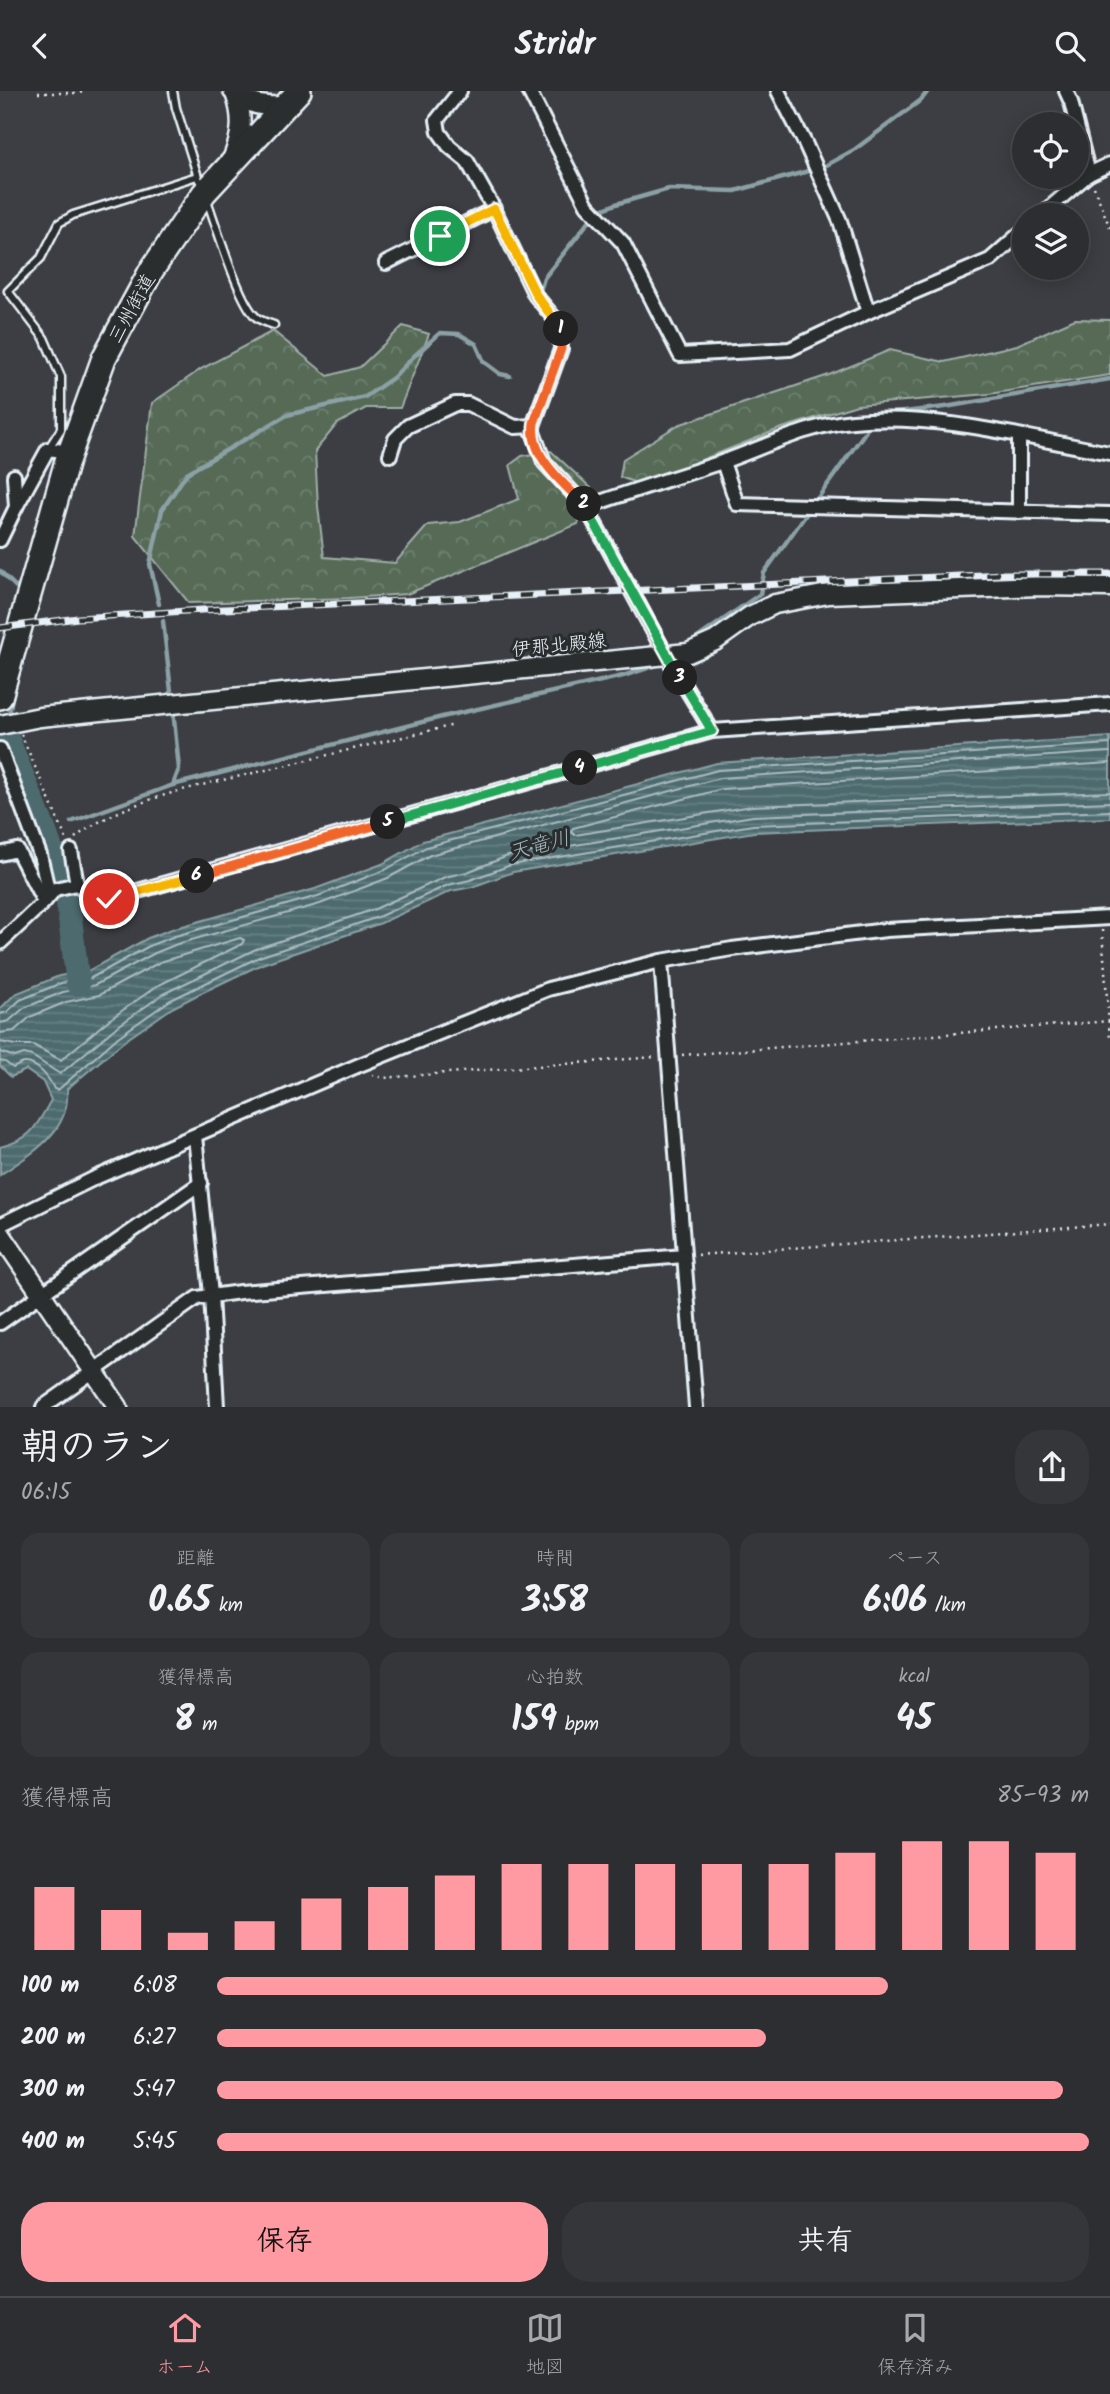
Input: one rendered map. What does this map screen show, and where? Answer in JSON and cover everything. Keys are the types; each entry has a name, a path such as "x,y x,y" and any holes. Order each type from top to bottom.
{"highway":[{"name":"三州街道","path":"0,697 38,568 59,451 104,358 150,271 201,185 231,163 291,99"}],"main road":[{"path":"234,92 256,105 291,99"},
{"path":"231,163 240,139 242,121 234,92"},
{"name":"伊那北殿線","path":"10,723 40,717 688,653 715,641 750,616 775,604 828,594 1038,586 1110,587"},
{"path":"0,1233 118,1407"}],"street":[{"path":"460,91 437,120 439,132 449,146 467,161 536,295 560,325 562,333 561,349 533,426 544,462 586,507 666,655 712,731"},
{"path":"529,91 596,214 623,243 680,355 790,349 990,260 1012,241"},
{"path":"778,91 840,221 868,312"},
{"path":"1066,91 1074,112"},
{"path":"1089,174 1110,163"},
{"path":"1055,203 1071,189"},
{"path":"386,263 494,209"},
{"path":"390,455 395,439 408,426 455,404 468,404 515,427 533,426"},
{"path":"586,507 797,433 852,421 900,420 959,426 1110,453"},
{"path":"1019,436 1019,512"},
{"path":"0,540 16,507 59,451"},
{"path":"723,461 737,504 1110,514"},
{"path":"14,477 16,507"},
{"path":"71,851 77,884 91,895 109,899 712,731 1110,704"},
{"path":"0,748 40,855 47,885 44,902"},
{"path":"0,854 17,850 44,902"},
{"path":"0,943 55,889 77,884"},
{"path":"0,1225 95,1178 357,1066 548,989 662,961 732,949 886,930 1106,918"},
{"path":"662,961 696,1407"},
{"path":"195,1136 211,1295 217,1407"},
{"path":"0,1323 201,1183"},
{"path":"43,1407 197,1298 684,1256"}],"lane":[{"path":"173,91 201,185 241,291 257,318 274,325"},
{"path":"59,451 61,377 44,338 8,291 41,258 59,223 73,215 201,185"}],"path":[{"path":"38,93 84,91"},
{"path":"1089,174 1110,228"},
{"path":"10,723 71,851"},
{"path":"71,851 74,839 92,825 127,808 207,785 455,725"},
{"path":"1106,918 1110,1039"},
{"path":"357,1066 367,1073 383,1078 1109,1021"},
{"path":"684,1256 1110,1224"}],"green space":[{"path":"1075,319 1110,320 1110,375 989,394 857,405 779,429 694,463 655,490 620,477 623,459 678,425 829,375 890,350 944,362 1017,345"},
{"path":"403,326 429,334 400,408 366,408 337,424 315,451 324,557 395,563 428,525 460,522 519,499 510,465 522,456 551,451 591,488 578,524 407,594 189,603 135,536 152,403 201,369 273,331 328,376 360,367"}],"water":[{"name":"天竜川","path":"1110,737 1110,818 754,832 513,872 472,887 451,891 381,923 262,964 172,1008 123,1042 67,1089 63,1118 47,1140 0,1175 0,1147 19,1140 32,1131 51,1100 43,1082 26,1070 11,1077 0,1066 0,1009 15,994 59,976 88,971 148,938 315,889 382,864 423,841 717,763"}],"waterway":[{"path":"549,302 540,291 544,278 601,210 669,189 735,191 823,167 854,150 921,100 928,91"},
{"path":"564,323 569,335"},
{"path":"159,604 150,564 162,510 187,473 287,415 365,397 394,377 440,333 459,334 476,344 484,362 500,374 510,376"},
{"path":"888,414 1110,379"},
{"path":"690,643 760,594 764,573 866,431"},
{"path":"0,571 22,593"},
{"path":"163,621 172,700"},
{"path":"173,785 442,717 623,676 657,665"},
{"path":"8,719 15,683"},
{"path":"71,822 173,785 179,769 173,709"},
{"path":"5,733 67,894 78,984"},
{"path":"45,832 51,830"}],"railway":[{"path":"0,628 78,618 202,610 1004,574 1110,574"}],"route":[{"path":"109,899 712,731 666,655 586,507 544,462 533,426 561,349 560,325 536,295 494,209 440,236"}]}
